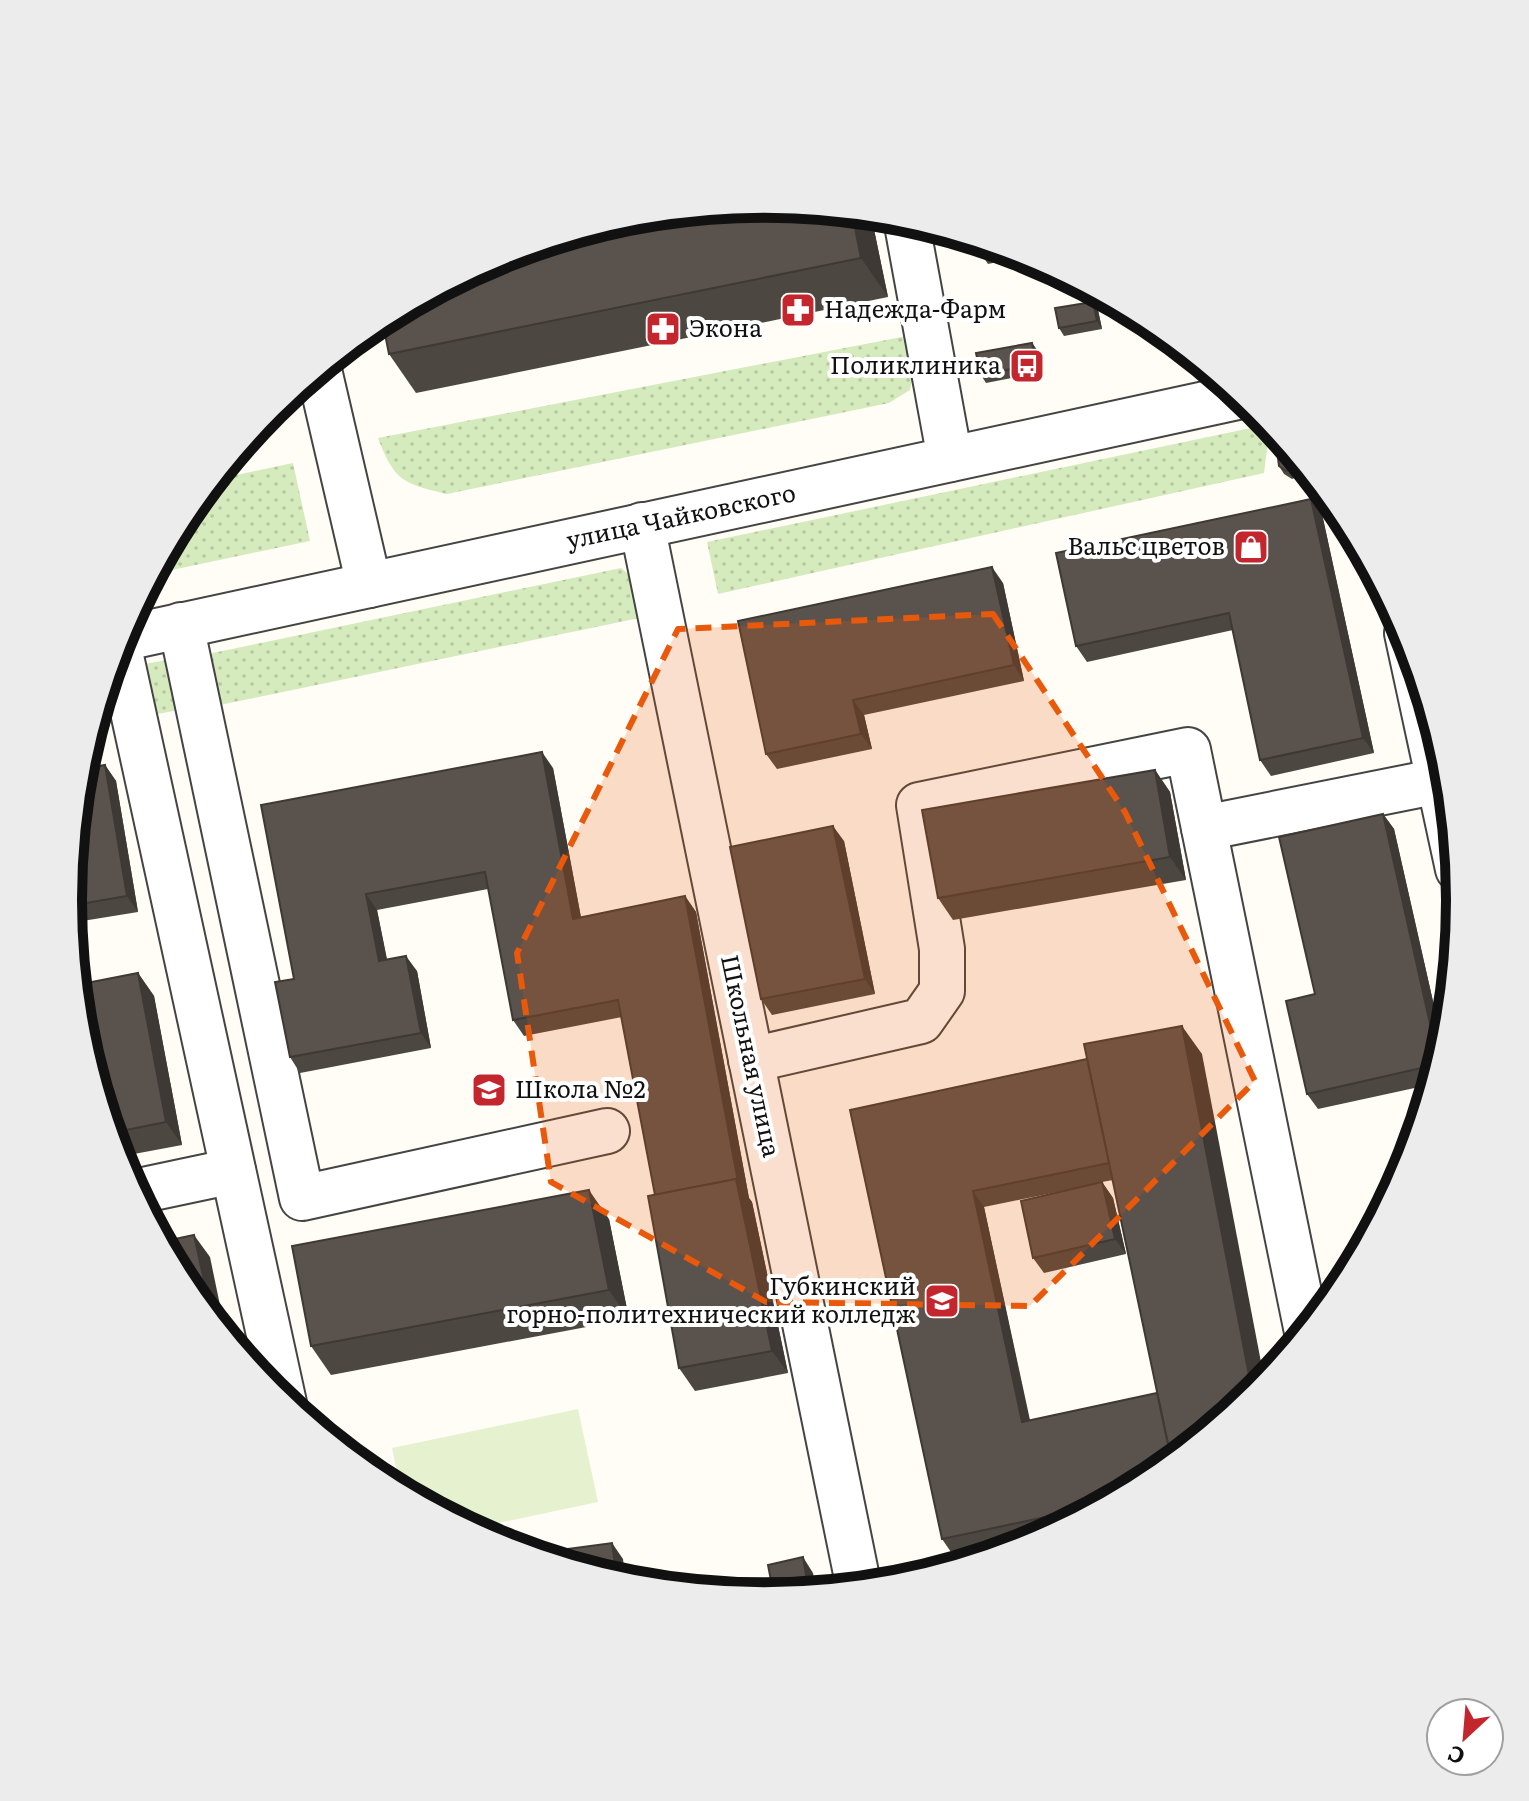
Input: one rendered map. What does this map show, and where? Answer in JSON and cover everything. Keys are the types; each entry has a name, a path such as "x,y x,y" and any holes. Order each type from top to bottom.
{"street":[{"path":"909,233 950,459"},
{"path":"322,381 369,585"},
{"name":"улица Чайковского","path":"135,637 1228,399"},
{"name":"Школьная улица","path":"642,525 857,1577"},
{"path":"181,625 302,1198 607,1131"},
{"path":"124,665 279,1380"},
{"path":"751,1060 921,1021 942,991 942,949 919,805 1188,750 1304,1318"},
{"path":"1204,828 1436,782"},
{"path":"146,1189 233,1171"}],"highlighted area":[{"path":"993,614 1125,812 1255,1081 1030,1306 766,1302 551,1182 517,953 678,629"}],"green space":[{"path":"912,335 914,370 910,390 889,403 447,494 420,487 402,478 389,463 378,438"},
{"path":"1256,427 1268,440 1264,473 718,594 707,542"},
{"path":"293,463 310,541 167,571 197,521 230,476"},
{"path":"621,568 639,583 644,617 215,706 203,655"},
{"path":"173,659 184,709 142,717 133,666"},
{"path":"578,1409 598,1502 489,1525 398,1476 392,1448"}],"building":[{"path":"720,219 809,219 854,224 861,258 389,354 385,333 423,309 503,270 588,241 631,231"},
{"path":"1093,302 1097,321 1059,328 1055,308"},
{"path":"1032,343 1036,364 981,375 976,353"},
{"path":"1282,454 1293,468 1286,471 1279,466 1278,458"},
{"path":"1311,499 1363,738 1260,760 1229,613 1076,646 1056,553"},
{"path":"992,567 1014,665 853,700 861,734 766,754 738,621"},
{"path":"542,752 573,919 685,896 738,1182 736,1179 655,1195 618,1000 513,1020 485,872 366,894 379,961 406,956 421,1033 290,1057 275,982 294,979 261,805"},
{"path":"105,765 127,896 82,904 83,856 95,767"},
{"path":"1155,770 1170,857 938,898 922,810"},
{"path":"1383,814 1433,1038 1426,1067 1307,1094 1286,1001 1315,994 1279,837"},
{"path":"833,826 865,979 761,999 730,847"},
{"path":"138,973 166,1122 122,1131 105,1077 87,983"},
{"path":"1182,1026 1250,1380 1215,1414 1169,1450 1084,1044"},
{"path":"1087,1059 1109,1163 973,1191 1022,1422 1157,1393 1169,1450 1106,1492 1067,1512 942,1539 850,1110"},
{"path":"736,1179 772,1351 679,1368 648,1196"},
{"path":"1102,1182 1115,1239 1033,1258 1021,1201"},
{"path":"589,1190 609,1290 311,1346 292,1246"},
{"path":"194,1235 207,1294 197,1280 172,1240"},
{"path":"612,1543 615,1566 588,1560 556,1550"},
{"path":"803,1557 807,1582 771,1583 768,1565"}],"place":[{"name":"Надежда-Фарм","path":"798,310"},
{"name":"Экона","path":"663,329"},
{"name":"Поликлиника","path":"1027,366"},
{"name":"Вальс цветов","path":"1251,547"},
{"name":"Школа №2","path":"489,1090"},
{"name":"Губкинский горно-политехнический колледж","path":"942,1301"}]}
